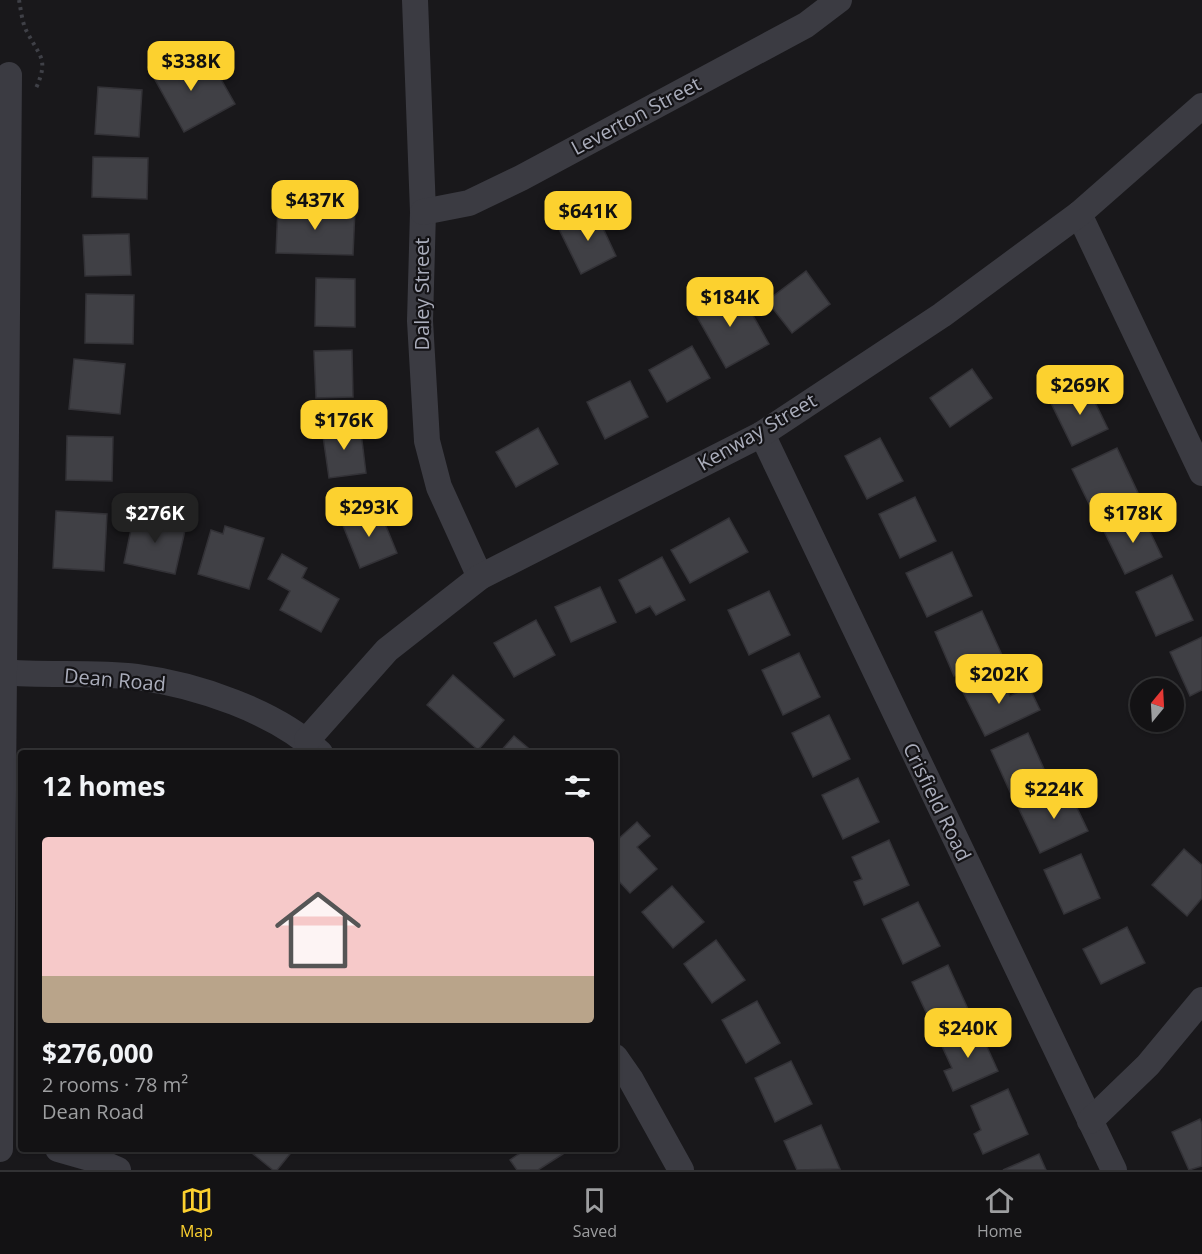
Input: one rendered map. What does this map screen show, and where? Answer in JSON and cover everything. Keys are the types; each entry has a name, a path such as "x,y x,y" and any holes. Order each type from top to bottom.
{"street":[{"name":"Daley Street","path":"415,0 423,212 420,321 427,441 439,487 480,577"},
{"name":"Leverton Street","path":"423,212 469,203 520,178 806,26 839,0"},
{"path":"0,1149 2,673 9,75"},
{"name":"Kenway Street","path":"313,747 329,712 387,650 480,577 762,434 942,315 1079,214 1202,106"},
{"path":"1079,214 1202,473"},
{"name":"Crisfield Road","path":"762,434 1114,1170"},
{"name":"Dean Road","path":"2,673 136,677 187,687 248,708 313,747"},
{"path":"1090,1120 1148,1065 1202,1000"},
{"path":"618,1061 631,1080 681,1170"},
{"path":"0,1137 18,1139"},
{"path":"68,1152 118,1170"}],"building":[{"path":"175,52 190,80 214,67 235,104 184,132 148,67"},
{"path":"98,87 142,90 139,137 95,134"},
{"path":"93,157 148,158 147,199 92,197"},
{"path":"278,206 355,209 353,255 276,253"},
{"path":"595,211 616,256 581,274 559,229"},
{"path":"129,234 131,275 85,276 83,235"},
{"path":"806,271 830,304 792,333 767,301"},
{"path":"316,278 355,279 355,327 315,326"},
{"path":"718,292 725,305 742,296 769,344 726,368 691,306"},
{"path":"86,294 134,295 133,344 85,343"},
{"path":"692,346 710,378 667,402 649,370"},
{"path":"352,350 353,397 316,398 314,351"},
{"path":"74,359 125,364 120,414 69,409"},
{"path":"972,369 992,398 950,427 930,398"},
{"path":"630,381 648,417 605,439 587,402"},
{"path":"1087,386 1108,429 1072,446 1051,403"},
{"path":"360,424 366,473 329,478 322,429"},
{"path":"538,428 558,464 516,487 496,452"},
{"path":"67,436 113,437 112,481 66,480"},
{"path":"880,438 903,481 867,499 845,456"},
{"path":"1117,448 1138,493 1094,514 1072,469"},
{"path":"915,497 936,541 900,558 879,514"},
{"path":"379,509 397,553 360,568 342,523"},
{"path":"56,511 107,514 104,571 53,568"},
{"path":"1141,513 1162,557 1125,574 1104,531"},
{"path":"134,515 186,526 175,574 124,563"},
{"path":"729,518 748,552 690,583 671,550"},
{"path":"225,526 264,538 249,589 198,574 211,530 223,534"},
{"path":"952,552 972,596 927,617 906,573"},
{"path":"282,554 307,568 302,578 339,599 321,632 280,610 290,591 268,579"},
{"path":"662,557 685,600 656,615 650,606 636,613 619,580"},
{"path":"1172,575 1193,620 1156,636 1136,592"},
{"path":"600,587 616,622 571,642 555,607"},
{"path":"769,591 790,635 749,655 728,610"},
{"path":"982,611 1002,655 954,676 935,632"},
{"path":"536,620 555,655 514,677 494,643"},
{"path":"1202,637 1202,690 1190,696 1184,678 1182,678 1170,652"},
{"path":"799,653 820,697 783,715 762,670"},
{"path":"999,674 1010,696 1029,687 1040,710 985,736 963,692"},
{"path":"453,675 504,720 478,750 427,705"},
{"path":"829,715 850,759 813,777 792,733"},
{"path":"1028,733 1048,778 1011,794 991,750"},
{"path":"514,736 530,750 502,750"},
{"path":"858,778 879,822 843,839 822,795"},
{"path":"1067,787 1088,831 1040,853 1019,809"},
{"path":"637,822 650,836 637,847 657,869 630,893 618,880 618,839"},
{"path":"889,840 909,885 864,905 854,882 862,879 852,857"},
{"path":"1184,849 1202,865 1202,898 1187,916 1152,885"},
{"path":"1081,854 1100,898 1064,914 1044,870"},
{"path":"672,886 704,922 673,948 642,912"},
{"path":"918,902 940,946 903,964 882,919"},
{"path":"1127,927 1145,963 1101,984 1083,949"},
{"path":"716,940 745,980 712,1003 684,964"},
{"path":"948,965 968,1009 932,1025 912,982"},
{"path":"757,1001 780,1043 746,1063 722,1020"},
{"path":"978,1027 998,1071 953,1091 944,1071 952,1068 941,1044"},
{"path":"791,1061 812,1104 775,1122 755,1078"},
{"path":"1008,1089 1028,1134 983,1154 974,1134 981,1130 971,1106"},
{"path":"1200,1119 1202,1166 1189,1170 1172,1132"},
{"path":"821,1125 840,1169 797,1170 784,1141"},
{"path":"251,1152 292,1152 277,1170 273,1170"},
{"path":"522,1152 562,1152 563,1154 538,1170 517,1170 510,1160"},
{"path":"1039,1154 1046,1170 1003,1170"}]}
